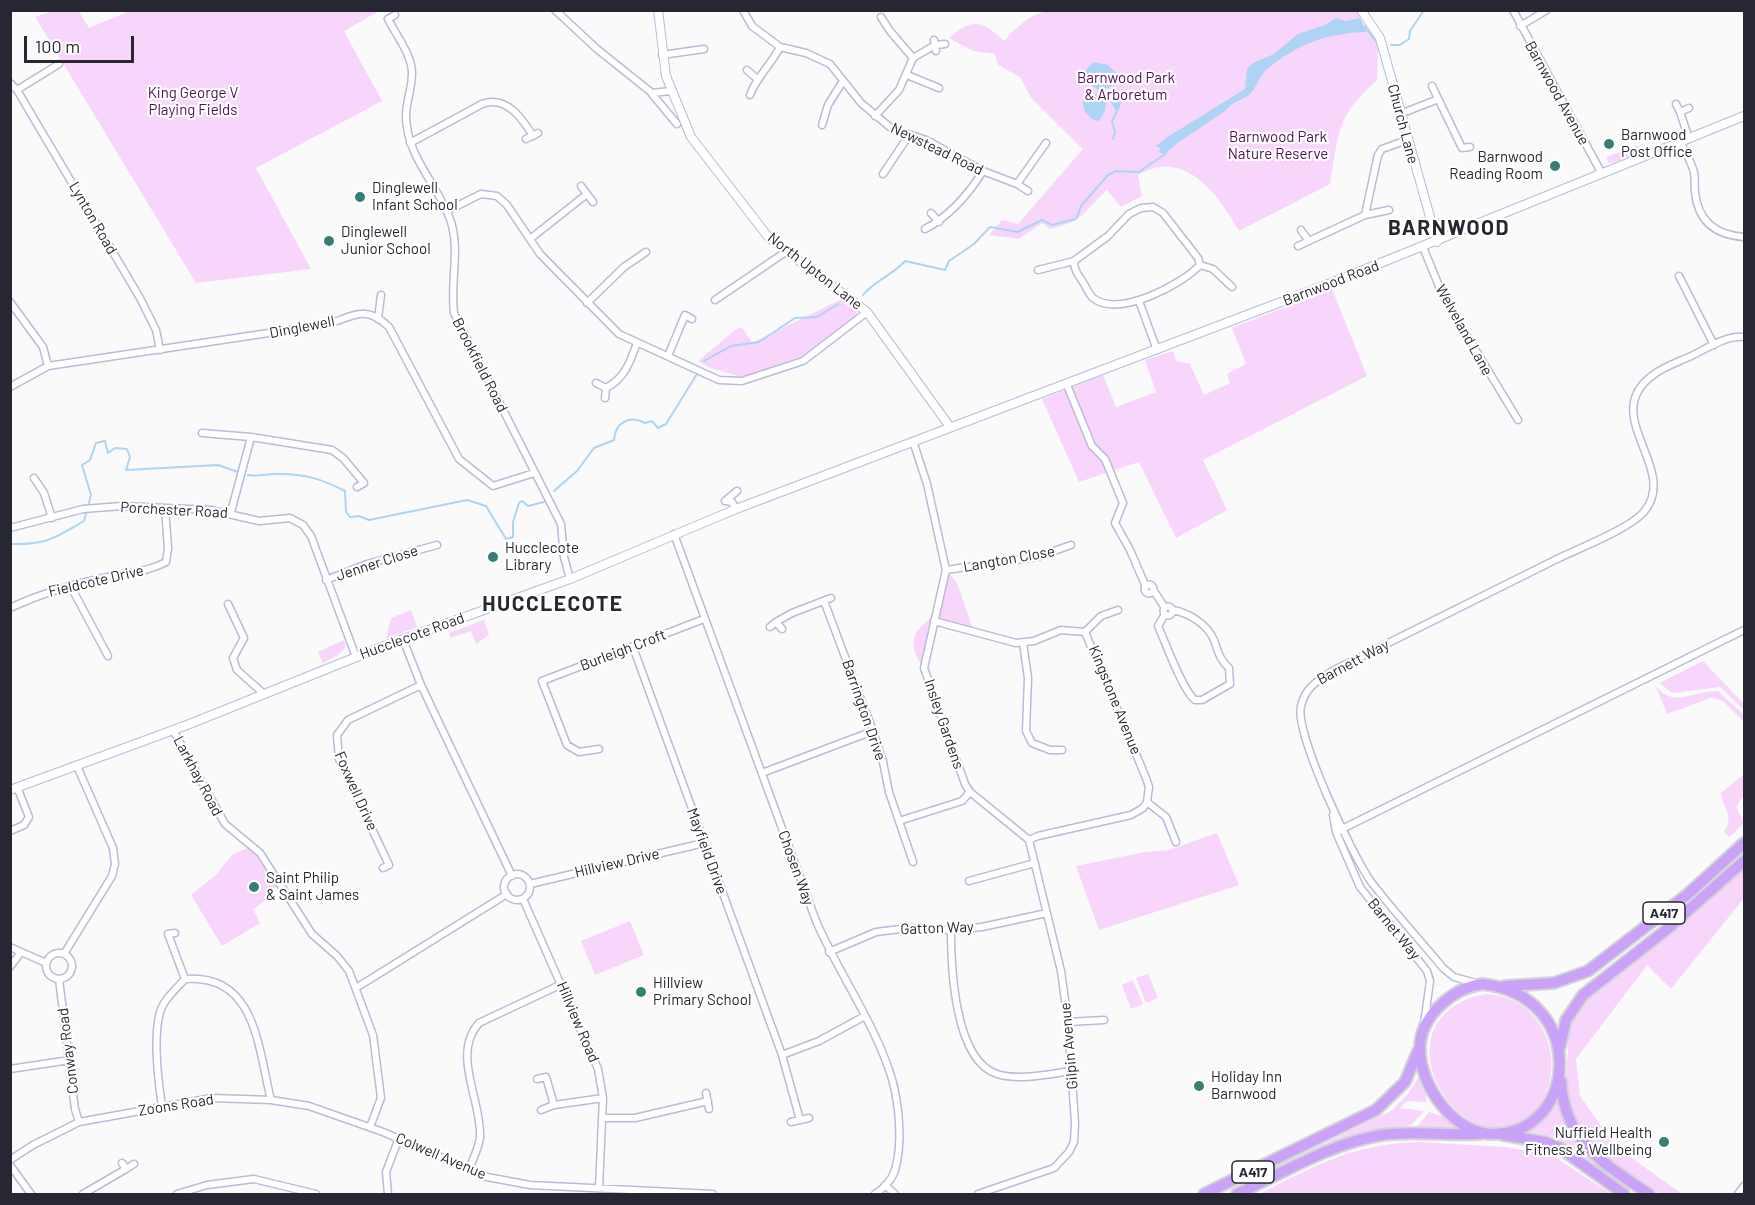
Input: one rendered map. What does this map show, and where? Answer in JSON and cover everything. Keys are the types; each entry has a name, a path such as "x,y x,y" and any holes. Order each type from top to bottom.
{"highway":[{"name":"A417","path":"1499,986 1554,983 1588,971 1689,894 1744,843"},
{"name":"A417","path":"1649,1194 1598,1158 1577,1136 1563,1103 1560,1059 1566,1020 1582,995 1666,930 1744,861"},
{"path":"1482,984 1499,986 1524,996 1543,1013 1555,1034 1560,1059 1556,1087 1543,1111 1522,1127 1491,1134 1465,1126 1448,1113 1436,1096 1423,1068 1419,1046 1432,1016 1448,998 1482,984"},
{"name":"A417","path":"1204,1194 1301,1149 1382,1106 1405,1082 1419,1046"},
{"name":"A417","path":"1237,1194 1330,1151 1367,1138 1411,1132 1491,1134 1553,1144 1624,1194"}],"street":[{"path":"555,10 605,57 652,93 677,123"},
{"name":"North Upton Lane","path":"658,10 662,55 670,91 684,125 716,172 769,238 867,312 950,427"},
{"name":"Newstead Road","path":"743,10 752,26 780,48 819,57 830,64 875,116 891,128 926,140 983,171 1017,184 1028,191"},
{"name":"Church Lane","path":"1361,10 1380,38 1437,242"},
{"name":"Barnwood Avenue","path":"1513,10 1602,174"},
{"path":"1521,26 1547,10"},
{"name":"Brookfield Road","path":"395,15 388,19 408,58 412,72 406,110 410,143 447,211 455,245 451,291 454,313 561,524 564,557 570,579"},
{"path":"881,17 913,58"},
{"path":"875,116 899,90 913,58 935,45 945,44"},
{"path":"750,94 756,78 774,60 780,48"},
{"path":"662,55 704,49"},
{"path":"17,90 59,64"},
{"path":"747,70 756,78"},
{"path":"907,75 939,88"},
{"path":"822,125 828,105 843,81"},
{"name":"Lynton Road","path":"10,83 17,90 140,298 156,330 160,350"},
{"path":"1432,86 1436,100 1462,148 1470,147"},
{"path":"652,93 670,91"},
{"path":"1400,114 1436,100"},
{"path":"410,143 482,104 495,101 511,108 536,134 526,139"},
{"path":"1676,104 1689,139"},
{"path":"1680,112 1689,108"},
{"name":"Barnwood Road","path":"914,441 1067,385 1437,242 1744,116"},
{"path":"884,170 909,135"},
{"path":"1365,215 1378,155 1382,149 1391,144 1407,140"},
{"path":"1017,184 1046,143"},
{"path":"1681,143 1694,170 1699,211 1709,226 1727,236 1744,237"},
{"path":"925,229 939,222 973,188 983,171"},
{"path":"581,186 593,202"},
{"path":"530,239 587,194"},
{"path":"447,211 481,195 497,196 507,205 550,265 619,334 720,380 742,381 803,361 867,312"},
{"path":"1038,270 1074,261 1108,236 1129,214 1141,208 1153,207 1163,213 1198,258 1200,265"},
{"path":"1298,246 1365,215 1389,210"},
{"path":"931,213 939,222"},
{"path":"1301,230 1308,240"},
{"name":"Welveland Lane","path":"1423,247 1443,296 1518,420"},
{"path":"715,300 787,251"},
{"path":"588,303 624,267 646,252"},
{"path":"1074,261 1074,268 1092,297 1104,303 1139,301 1188,278 1200,265"},
{"path":"1200,265 1213,269 1232,286"},
{"path":"1679,276 1714,345"},
{"path":"381,295 378,319 389,327 459,459 493,486 534,473"},
{"path":"1139,301 1157,350"},
{"path":"10,302 43,347 48,366 10,387"},
{"name":"Dinglewell","path":"48,366 329,324 362,312 378,319"},
{"path":"668,356 685,315"},
{"name":"Barnett Way","path":"1344,828 1332,808 1300,719 1305,694 1312,684 1334,670 1581,548 1643,512 1654,490 1654,480 1652,466 1634,424 1633,412 1640,390 1653,374 1724,340 1744,338"},
{"path":"605,398 606,388 626,371 637,343"},
{"path":"596,383 606,388"},
{"path":"1067,385 1092,446 1105,459 1123,503 1115,524 1130,550 1147,593 1154,591 1165,611 1171,615 1173,610 1181,612 1205,625 1214,640 1221,661 1229,668 1230,684 1202,700 1195,700 1186,693 1181,675 1158,626 1165,611"},
{"path":"1512,409 1521,412"},
{"path":"202,433 252,437 332,450 343,458 364,483 357,487"},
{"path":"231,512 252,437"},
{"name":"Hucclecote Road","path":"14,789 173,730 356,657 570,579 736,509 914,441"},
{"name":"Insley Gardens","path":"914,441 927,484 946,570 924,668 965,784 970,792 1029,840"},
{"path":"34,478 44,493 52,518"},
{"path":"736,491 725,501 732,502 736,509"},
{"name":"Porchester Road","path":"10,528 87,509 122,506 231,512 259,520 290,518 303,525 311,536 356,657"},
{"name":"Fieldcote Drive","path":"10,608 40,594 70,585 153,569 166,562 168,548 165,508"},
{"name":"Chosen Way","path":"674,534 829,952 865,1016 892,1079 899,1148 895,1171 875,1194"},
{"name":"Jenner Close","path":"326,580 367,564 430,550 437,545"},
{"name":"Langton Close","path":"946,570 1037,557 1071,545"},
{"path":"70,585 108,656"},
{"name":"Barrington Drive","path":"776,622 792,613 828,600 873,731 898,821 913,862"},
{"path":"228,604 244,638 233,658 237,670 263,693"},
{"path":"1085,632 1101,616 1118,610"},
{"name":"Burleigh Croft","path":"599,749 589,756 574,750 564,742 542,681 704,619"},
{"path":"934,621 1023,643 1028,678 1026,731 1032,743 1050,750 1062,750"},
{"path":"770,627 776,622 782,629"},
{"name":"Kingstone Avenue","path":"1023,643 1061,630 1085,632 1090,638 1146,778 1149,787 1147,802"},
{"path":"1336,832 1744,630"},
{"path":"404,639 421,685 512,876"},
{"name":"Mayfield Drive","path":"633,647 782,1055 800,1119"},
{"name":"Foxwell Drive","path":"389,865 339,759 337,735 348,720 421,685"},
{"name":"Larkhay Road","path":"173,730 225,824 260,853 312,934 337,956 349,971 373,1035 381,1098 370,1126"},
{"path":"762,773 873,731"},
{"path":"64,954 112,876 115,864 113,848 77,766"},
{"path":"10,831 24,825 29,818 14,789"},
{"path":"898,821 962,801 970,792"},
{"path":"1029,840 1131,815 1143,808 1147,802 1166,817 1176,842"},
{"name":"Barnet Way","path":"1332,808 1336,832 1360,887 1427,971 1430,981 1424,1031"},
{"name":"Barnet Way","path":"1344,828 1371,882 1443,968 1454,977 1482,984"},
{"name":"Gilpin Avenue","path":"978,1194 1054,1168 1069,1152 1075,1135 1068,1022 1061,971 1029,840"},
{"name":"Hillview Drive","path":"530,884 704,843"},
{"path":"969,881 1035,863"},
{"path":"512,876 523,876 530,884 528,894 523,899 512,899 507,894 505,884 512,876"},
{"path":"356,988 507,894"},
{"name":"Hillview Road","path":"523,899 593,1054 603,1098 599,1188"},
{"name":"Gatton Way","path":"829,952 876,933 909,927 951,930 982,927 1047,914"},
{"path":"951,930 956,997 971,1051 996,1074 1028,1077 1072,1071"},
{"path":"160,936 175,933"},
{"path":"168,934 185,979"},
{"path":"10,947 46,963"},
{"path":"10,967 21,952"},
{"path":"52,954 64,954 70,960 71,970 67,975 58,979 49,974 46,963 52,954"},
{"path":"162,1106 158,1082 160,1012 167,999 185,979 201,977 220,982 239,996 249,1011 271,1100"},
{"name":"Conway Road","path":"58,979 75,1108 79,1122"},
{"path":"469,1169 480,1137 466,1049 472,1030 479,1023 562,984"},
{"path":"782,1055 819,1041 865,1016"},
{"path":"1068,1022 1104,1020"},
{"path":"10,1069 70,1060"},
{"path":"537,1079 549,1076 554,1105"},
{"path":"603,1118 635,1118 707,1097 709,1109"},
{"name":"Zoons Road","path":"10,1160 33,1145 79,1122 212,1098 271,1100 309,1106 383,1132"},
{"path":"541,1110 554,1105 603,1098"},
{"path":"791,1122 809,1118"},
{"name":"Colwell Avenue","path":"383,1132 469,1169 504,1181 530,1185 713,1194"},
{"path":"388,1194 386,1172 399,1138"},
{"path":"83,1194 124,1166 134,1164"},
{"path":"10,1165 31,1194"},
{"path":"177,1194 207,1185 265,1176 316,1194"},
{"path":"530,1185 532,1194"},
{"path":"885,1185 895,1194"},
{"path":"1738,1194 1744,1186"}],"green space":[{"name":"King George V Playing Fields","path":"53,11 79,11 89,28 130,11 379,11 344,31 382,101 256,168 311,269 196,283 35,17"},
{"name":"Barnwood Park & Arboretum","path":"1048,11 1361,11 1360,18 1367,32 1370,32 1378,44 1377,80 1346,115 1338,138 1330,184 1239,231 1222,204 1199,179 1186,171 1171,167 1155,168 1138,175 1142,196 1121,207 1107,190 1077,219 1062,226 1050,229 1042,223 1019,239 989,235 1002,220 1018,224 1083,149 1031,98 1020,77 998,65 995,54 973,51 949,38 964,27 977,24 990,29 1004,41 1018,26"},
{"path":"1638,145 1642,152 1609,164 1606,157"},
{"path":"1332,289 1367,376 1203,460 1227,510 1176,538 1139,462 1079,482 1042,399 1103,375 1116,407 1156,392 1145,360 1173,351 1176,361 1190,364 1204,395 1230,383 1227,374 1246,364 1232,328"},
{"path":"846,297 859,308 852,322 803,356 742,377 710,368 698,361 735,330 742,327 752,343"},
{"path":"946,570 957,583 974,632 933,620 923,655 924,668 915,652 914,639 916,632 935,616"},
{"path":"411,610 417,627 386,639 391,618"},
{"path":"484,620 489,635 476,644 471,631 451,638 449,633"},
{"path":"344,640 346,646 338,655 323,663 318,652"},
{"path":"1703,661 1744,704 1744,710 1720,687 1673,693 1659,683"},
{"path":"1655,685 1669,696 1676,697 1718,691 1744,715 1744,722 1724,702 1713,697 1667,714"},
{"path":"1744,774 1744,795 1736,807 1744,823 1729,837 1724,832 1728,817 1721,793"},
{"path":"1217,833 1239,885 1099,930 1076,866 1145,852 1169,850"},
{"path":"248,848 257,854 278,886 267,894 269,898 253,909 260,923 222,946 191,895 217,874 233,854"},
{"path":"1744,868 1744,898 1671,989 1647,965 1576,1059 1580,1096 1615,1146 1682,1194 1660,1194 1632,1178 1592,1148 1570,1114 1566,1081 1571,1019 1583,1001"},
{"path":"630,921 644,955 595,975 581,941"},
{"path":"1148,974 1158,998 1146,1003 1136,978"},
{"path":"1133,980 1143,1004 1131,1009 1122,985"},
{"path":"1485,994 1503,997 1519,1004 1542,1028 1549,1044 1550,1078 1545,1096 1533,1113 1516,1124 1491,1127 1468,1119 1448,1101 1435,1078 1430,1052 1435,1028 1453,1007"},
{"path":"1421,1073 1427,1088 1426,1102 1407,1101 1400,1108 1424,1111 1412,1124 1220,1194 1391,1111 1408,1094"},
{"path":"1558,1098 1561,1111 1571,1132 1585,1150 1612,1174 1608,1177 1581,1154 1561,1141 1551,1136 1527,1132 1548,1115"},
{"path":"1429,1112 1451,1119 1460,1128 1417,1127"},
{"path":"1419,1142 1505,1147 1552,1155 1611,1194 1259,1194 1317,1165 1354,1152 1374,1147"}],"water":[{"path":"1336,18 1346,21 1360,18 1367,32 1326,38 1289,53 1266,70 1248,96 1231,105 1165,154 1159,152 1160,148 1156,146 1166,138 1245,89 1247,69 1253,63 1274,54 1298,34 1325,25"},
{"path":"1094,62 1108,65 1116,73 1114,86 1099,90 1089,84 1084,72"},
{"path":"1114,88 1122,93 1120,108 1115,110 1108,96"},
{"path":"1091,94 1098,94 1106,102 1105,111 1099,121 1089,117 1084,108 1083,101"}],"waterway":[{"path":"1391,45 1400,45 1409,39 1410,31 1424,10"},
{"path":"1364,26 1378,44"},
{"path":"1098,94 1099,90"},
{"path":"1113,139 1115,132 1112,121 1118,109"},
{"path":"863,295 905,261 945,270 949,261 974,244 990,227 1018,232 1042,220 1052,225 1076,219 1081,206 1108,175 1116,171 1139,172 1165,154"},
{"path":"704,361 731,346 759,342 795,318 817,317 838,304"},
{"path":"554,491 577,471 594,448 614,440 617,429 624,422 629,420 645,423 652,421 658,428 666,424 697,374"},
{"path":"10,544 42,542 84,521 91,495 82,465 90,460 96,443 105,441 108,453 115,448 127,449 130,457 126,470 218,465 238,472"},
{"path":"248,475 295,475 328,483 345,491 346,512 350,517 359,516 369,520 467,500 486,506 506,539 513,537 513,522 519,503 522,501 528,506 544,502"}],"place":[{"name":"Barnwood Post Office","path":"1609,144"},
{"name":"Barnwood Reading Room","path":"1555,166"},
{"name":"Dinglewell Infant School","path":"360,197"},
{"name":"Dinglewell Junior School","path":"329,241"},
{"name":"Hucclecote Library","path":"493,557"},
{"name":"Saint Philip & Saint James","path":"254,887"},
{"name":"Hillview Primary School","path":"641,992"},
{"name":"Holiday Inn Barnwood","path":"1199,1086"},
{"name":"Nuffield Health Fitness & Wellbeing","path":"1664,1142"}],"district":[{"name":"BARNWOOD","path":"1449,228"},
{"name":"HUCCLECOTE","path":"553,604"}],"park label":[{"name":"Barnwood Park Nature Reserve","path":"1278,146"}]}
